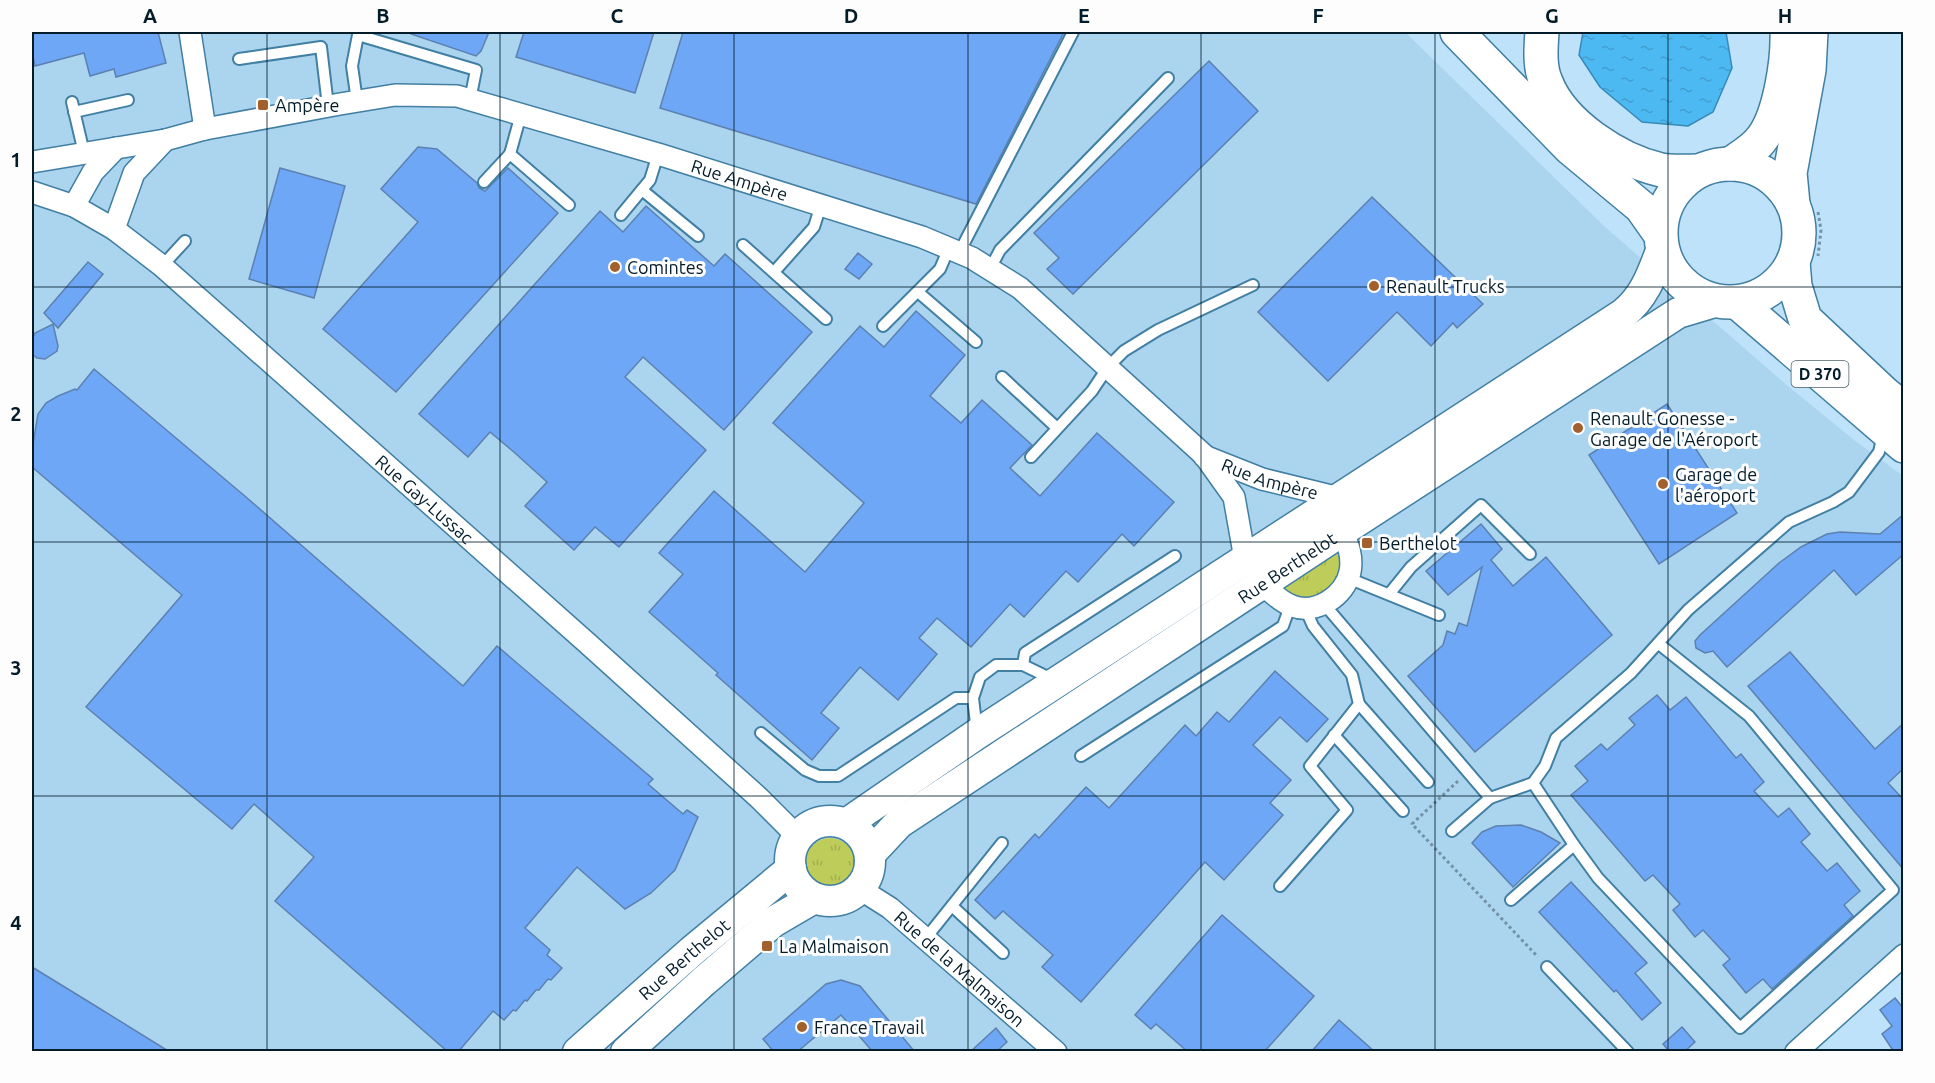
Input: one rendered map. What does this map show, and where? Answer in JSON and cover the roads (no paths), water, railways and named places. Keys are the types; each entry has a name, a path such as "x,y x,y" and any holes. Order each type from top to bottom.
{"main road":[{"path":"1457,32 1570,148 1641,207 1661,241 1669,267 1682,283 1698,295 1727,302 1766,292 1782,279 1793,262 1799,237 1790,173 1809,70 1811,32"},
{"path":"1542,32 1545,82 1562,110 1576,123 1598,142 1630,158 1662,170 1698,171"},
{"path":"1730,164 1753,149 1765,135 1774,114 1783,78 1787,32"},
{"path":"1661,241 1663,212 1680,184 1698,171 1719,164 1750,166 1768,175 1782,188 1793,204"},
{"name":"Rue Berthelot","path":"846,824 1057,681 1623,314 1640,298 1653,273 1661,241"},
{"name":"D 370","path":"1793,262 1795,286 1805,320 1885,394 1897,429"},
{"name":"Rue Berthelot","path":"870,854 899,823 1678,313 1727,302"},
{"name":"D 370","path":"1727,302 1897,429"},
{"path":"825,821 846,824 862,836 870,854 868,876 860,889 846,898 835,902 813,898 797,884 791,869 790,854 798,837 815,824 825,821"},
{"name":"Rue Berthelot","path":"578,1052 692,951 791,869"},
{"name":"Rue Berthelot","path":"626,1052 773,922 813,898"}],"street":[{"path":"190,32 205,129"},
{"name":"Rue Ampère","path":"32,162 165,140 205,129 395,95 457,96 658,154 922,237 990,269 1020,288 1204,456 1234,497 1245,559"},
{"path":"114,229 134,173 165,140"},
{"path":"74,206 93,172 116,148"},
{"name":"Rue Gay-Lussac","path":"32,192 74,206 114,229 162,266 586,642 759,798 798,837"},
{"name":"Rue Ampère","path":"1204,456 1262,480 1339,498"},
{"path":"1262,584 1307,606 1334,598 1351,570 1350,548 1342,531"},
{"name":"Rue de la Malmaison","path":"860,889 890,908 1056,1052"},
{"path":"1796,1052 1902,961"}],"lane":[{"path":"883,326 940,269 954,251 1073,32"},
{"path":"357,101 352,66 358,35 476,70 470,100"},
{"path":"239,59 321,47 328,106"},
{"path":"990,269 1000,250 1168,78"},
{"path":"84,153 73,107 129,100"},
{"path":"484,182 510,154 521,114"},
{"path":"510,154 569,205"},
{"path":"621,215 650,180 658,154"},
{"path":"642,190 698,236"},
{"path":"774,272 814,227 821,205"},
{"path":"162,266 185,241"},
{"path":"743,245 826,319"},
{"path":"1031,456 1092,391 1107,367 1124,351 1158,330 1252,285"},
{"path":"918,291 976,342"},
{"path":"1002,377 1057,428"},
{"path":"1452,831 1490,798 1533,783 1545,766 1556,738 1631,673 1688,610 1789,522 1849,492 1897,429"},
{"path":"1390,593 1411,567 1481,505 1530,554"},
{"path":"1023,665 1025,652 1175,556"},
{"path":"1348,578 1390,593 1439,615"},
{"path":"1307,606 1313,626 1352,675 1359,704 1428,782"},
{"path":"1081,756 1283,626 1307,606"},
{"path":"1307,606 1468,772 1490,798"},
{"path":"1533,783 1598,878 1740,1028 1893,890 1749,716 1659,644"},
{"path":"977,734 973,698 980,677 996,665 1023,665 1057,681"},
{"path":"761,733 805,770 819,776 838,777 956,698 973,698"},
{"path":"1280,886 1347,810 1310,766 1359,704"},
{"path":"1334,735 1403,811"},
{"path":"926,938 1002,843"},
{"path":"1511,900 1574,845"},
{"path":"952,906 1003,953"},
{"path":"1547,967 1628,1052"}],"water":[{"path":"1583,32 1726,32 1732,68 1713,112 1688,126 1642,122 1600,87 1579,55"}],"place":[{"name":"Ampère","path":"263,105"},
{"name":"Comintes","path":"615,267"},
{"name":"Renault Trucks","path":"1374,286"},
{"name":"Renault Gonesse - Garage de l'Aéroport","path":"1578,428"},
{"name":"Garage de l'aéroport","path":"1663,484"},
{"name":"Berthelot","path":"1367,543"},
{"name":"La Malmaison","path":"767,946"},
{"name":"France Travail","path":"802,1027"}]}
